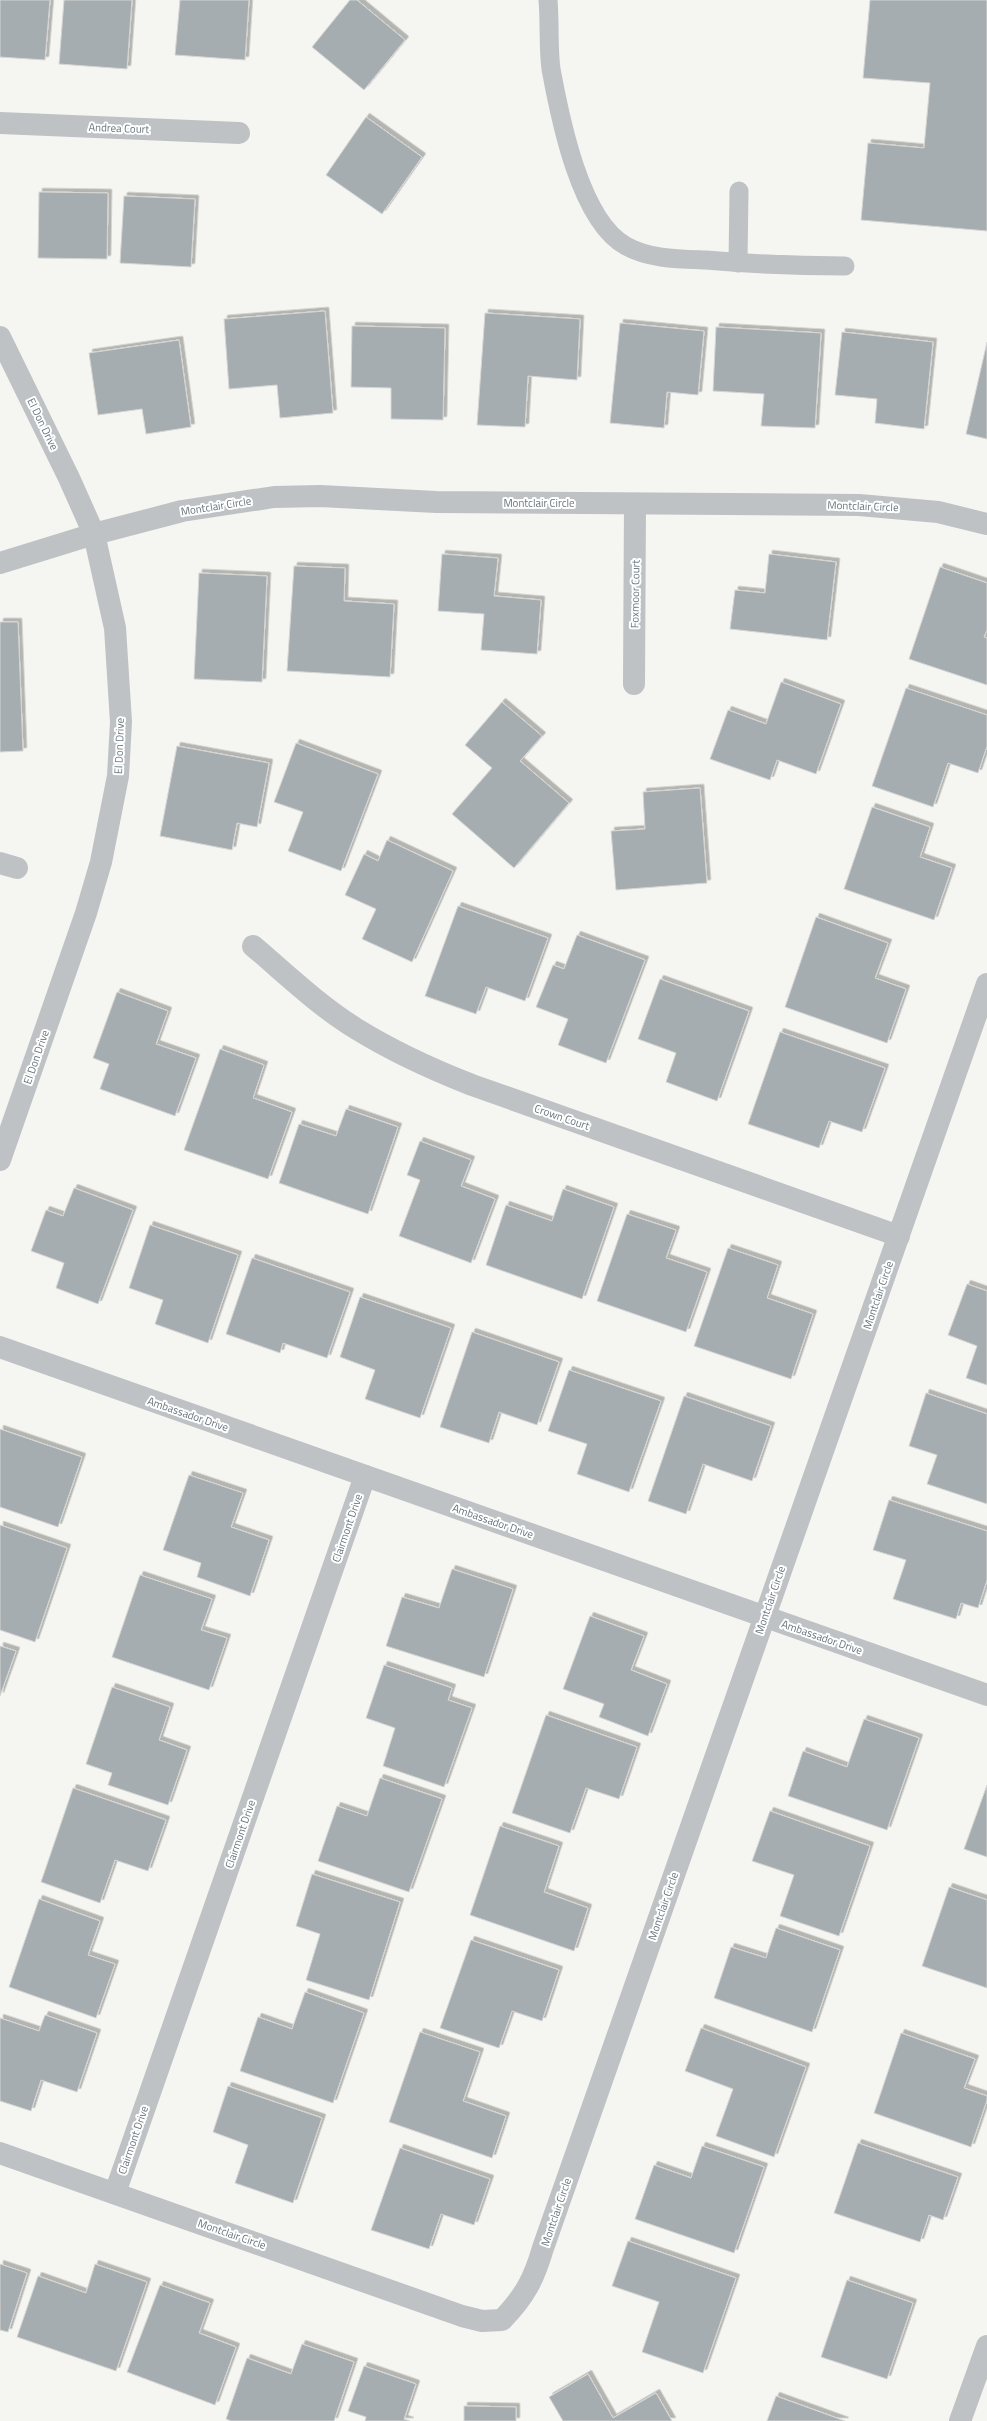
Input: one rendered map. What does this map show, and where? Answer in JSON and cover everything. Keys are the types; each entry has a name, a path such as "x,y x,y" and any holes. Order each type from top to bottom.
{"street":[{"name":"Andrea Court","path":"0,123 239,133"},
{"name":"El Don Drive","path":"0,336 70,478 94,534 115,628 121,722 118,776 110,826 86,912 0,1160"},
{"name":"Montclair Circle","path":"0,563 94,534 182,511 274,497 320,496 436,502 900,507 938,512 987,524"},
{"name":"Foxmoor Court","path":"634,684 636,504"},
{"name":"Crown Court","path":"253,946 320,1002 354,1027 427,1067 472,1085 898,1236"},
{"name":"Montclair Circle","path":"0,2153 462,2316 482,2321 502,2320 520,2301 536,2275 546,2240 987,984"},
{"name":"Ambassador Drive","path":"0,1347 987,1695"},
{"name":"Clairmont Drive","path":"115,2193 366,1476"},
{"path":"960,2421 987,2346"}],"lane":[{"path":"548,0 551,68 568,143 579,179 594,214 611,234 625,246 644,254 665,258 738,263 844,266"},
{"path":"738,263 740,191"}],"building":[{"path":"0,0 50,0 45,60 0,57"},
{"path":"64,0 132,0 127,69 59,64"},
{"path":"180,0 249,0 245,60 175,55"},
{"path":"350,0 357,0 405,40 364,90 312,47"},
{"path":"870,0 987,0 987,231 861,220 868,143 924,148 930,83 863,78"},
{"path":"366,117 422,157 382,214 326,175"},
{"path":"39,192 108,193 107,259 38,258"},
{"path":"124,196 195,199 191,267 120,263"},
{"path":"325,311 333,413 280,418 277,385 229,389 224,319"},
{"path":"485,313 580,319 577,380 528,376 525,427 477,425"},
{"path":"620,323 704,331 698,395 667,392 664,428 610,423"},
{"path":"352,326 445,328 443,420 391,419 391,388 351,387"},
{"path":"716,327 821,333 815,428 761,426 764,394 713,391"},
{"path":"842,332 933,342 924,429 875,423 877,399 835,395"},
{"path":"179,340 191,427 146,434 142,409 98,415 89,353"},
{"path":"987,342 987,439 966,434"},
{"path":"442,554 498,558 494,596 541,600 537,654 481,650 484,614 438,611"},
{"path":"769,554 836,562 827,640 730,629 735,590 765,593"},
{"path":"294,566 345,568 344,601 394,604 390,677 287,671"},
{"path":"940,567 987,583 987,630 984,637 987,638 987,685 909,659"},
{"path":"199,573 267,576 262,682 194,679"},
{"path":"0,622 18,622 23,751 0,752"},
{"path":"781,682 841,704 816,774 777,760 770,780 710,759 728,710 766,724"},
{"path":"906,688 987,715 987,746 978,773 948,763 933,807 872,786"},
{"path":"502,702 542,736 520,761 569,803 514,868 452,814 492,768 465,745"},
{"path":"296,743 378,774 341,871 288,851 303,812 274,802"},
{"path":"177,746 269,763 257,827 237,823 232,850 160,836"},
{"path":"700,788 707,883 616,890 611,831 645,829 643,792"},
{"path":"872,807 930,827 920,857 952,868 934,920 844,889"},
{"path":"387,840 453,871 412,962 362,939 376,909 345,895 364,854 378,861"},
{"path":"458,906 548,938 525,1001 486,987 476,1014 425,996"},
{"path":"816,917 888,943 875,978 906,989 887,1043 785,1007"},
{"path":"577,935 645,960 606,1063 558,1045 568,1019 536,1007 553,965 564,969"},
{"path":"660,979 749,1011 717,1101 666,1082 676,1053 638,1039"},
{"path":"117,992 168,1011 156,1044 196,1058 175,1116 100,1089 109,1064 93,1058"},
{"path":"780,1032 885,1068 862,1132 829,1121 819,1148 748,1124"},
{"path":"220,1049 264,1065 253,1098 292,1112 268,1179 184,1150"},
{"path":"346,1109 398,1127 368,1214 279,1183 299,1124 336,1136"},
{"path":"420,1141 471,1160 461,1186 495,1199 471,1263 399,1236 420,1180 407,1175"},
{"path":"74,1188 133,1210 98,1304 56,1288 64,1263 31,1251 46,1210 63,1216"},
{"path":"563,1189 614,1207 582,1299 486,1265 506,1205 552,1221"},
{"path":"627,1214 676,1230 666,1258 707,1272 686,1332 597,1301"},
{"path":"150,1225 238,1255 208,1343 155,1324 163,1300 129,1288"},
{"path":"728,1248 778,1265 767,1298 813,1314 791,1379 694,1346"},
{"path":"252,1258 350,1292 327,1358 283,1343 280,1353 226,1334"},
{"path":"967,1284 987,1291 987,1385 966,1378 977,1346 948,1335"},
{"path":"360,1297 451,1328 420,1418 365,1399 375,1370 340,1357"},
{"path":"472,1332 559,1362 537,1425 499,1412 489,1443 440,1427"},
{"path":"569,1370 661,1401 629,1492 577,1474 587,1444 548,1431"},
{"path":"926,1393 987,1414 987,1504 927,1484 937,1455 909,1446"},
{"path":"684,1396 771,1426 752,1481 703,1464 686,1514 648,1501"},
{"path":"0,1429 82,1457 58,1527 0,1507"},
{"path":"189,1475 243,1493 231,1527 269,1540 250,1596 197,1577 201,1563 163,1550"},
{"path":"889,1500 987,1531 987,1580 978,1608 961,1603 956,1619 893,1599 906,1560 873,1550"},
{"path":"0,1525 67,1548 35,1642 0,1630"},
{"path":"452,1569 513,1589 484,1677 386,1646 402,1597 439,1608"},
{"path":"140,1575 212,1599 201,1630 227,1638 209,1690 112,1657"},
{"path":"590,1616 644,1636 631,1670 667,1684 648,1736 599,1717 604,1704 563,1689"},
{"path":"0,1646 16,1651 0,1696"},
{"path":"384,1665 452,1688 448,1700 472,1708 444,1787 383,1766 395,1728 366,1718"},
{"path":"112,1687 170,1707 159,1740 187,1750 168,1805 108,1785 112,1773 86,1764"},
{"path":"546,1715 637,1747 619,1799 586,1788 570,1833 512,1813"},
{"path":"864,1719 919,1738 887,1830 788,1796 803,1751 847,1767"},
{"path":"380,1778 442,1799 409,1892 318,1861 337,1806 367,1816"},
{"path":"987,1785 987,1857 964,1849"},
{"path":"73,1788 166,1820 148,1871 115,1860 100,1903 41,1882"},
{"path":"770,1811 870,1846 839,1936 780,1916 794,1875 752,1861"},
{"path":"500,1826 559,1846 544,1892 588,1908 574,1951 470,1915"},
{"path":"312,1874 400,1902 369,2000 306,1980 320,1934 296,1926"},
{"path":"949,1887 987,1900 987,1988 922,1966"},
{"path":"39,1899 100,1921 88,1955 115,1964 96,2018 9,1987"},
{"path":"776,1928 840,1950 812,2032 714,1998 731,1947 766,1958"},
{"path":"471,1940 559,1970 542,2021 512,2011 499,2048 440,2028"},
{"path":"305,1992 364,2013 333,2103 240,2071 258,2017 292,2029"},
{"path":"45,2015 97,2033 77,2092 41,2080 31,2111 0,2101 0,2018 39,2031"},
{"path":"701,2028 806,2067 774,2157 716,2136 733,2089 685,2071"},
{"path":"420,2032 480,2052 463,2101 506,2116 492,2158 389,2122"},
{"path":"901,2033 975,2059 964,2088 987,2096 987,2100 971,2147 874,2113"},
{"path":"228,2086 322,2118 293,2203 235,2183 248,2145 213,2132"},
{"path":"858,2143 958,2177 943,2220 929,2215 920,2242 834,2213"},
{"path":"702,2146 764,2167 734,2253 635,2219 654,2165 691,2178"},
{"path":"400,2148 490,2179 474,2225 441,2214 429,2249 371,2230"},
{"path":"628,2241 736,2278 703,2373 642,2352 659,2302 612,2286"},
{"path":"0,2264 27,2273 8,2332 0,2330"},
{"path":"95,2264 147,2282 116,2371 17,2337 38,2276 86,2293"},
{"path":"847,2280 913,2303 887,2379 821,2357"},
{"path":"160,2285 210,2303 199,2333 236,2347 215,2405 127,2372"},
{"path":"302,2344 354,2362 334,2421 231,2421 226,2419 247,2358 291,2374"},
{"path":"364,2366 416,2384 404,2419 410,2421 365,2421 366,2417 348,2411"},
{"path":"588,2374 613,2418 656,2393 672,2421 563,2421 549,2397"},
{"path":"776,2396 845,2421 767,2421"},
{"path":"464,2406 516,2407 516,2421 464,2421"}]}
